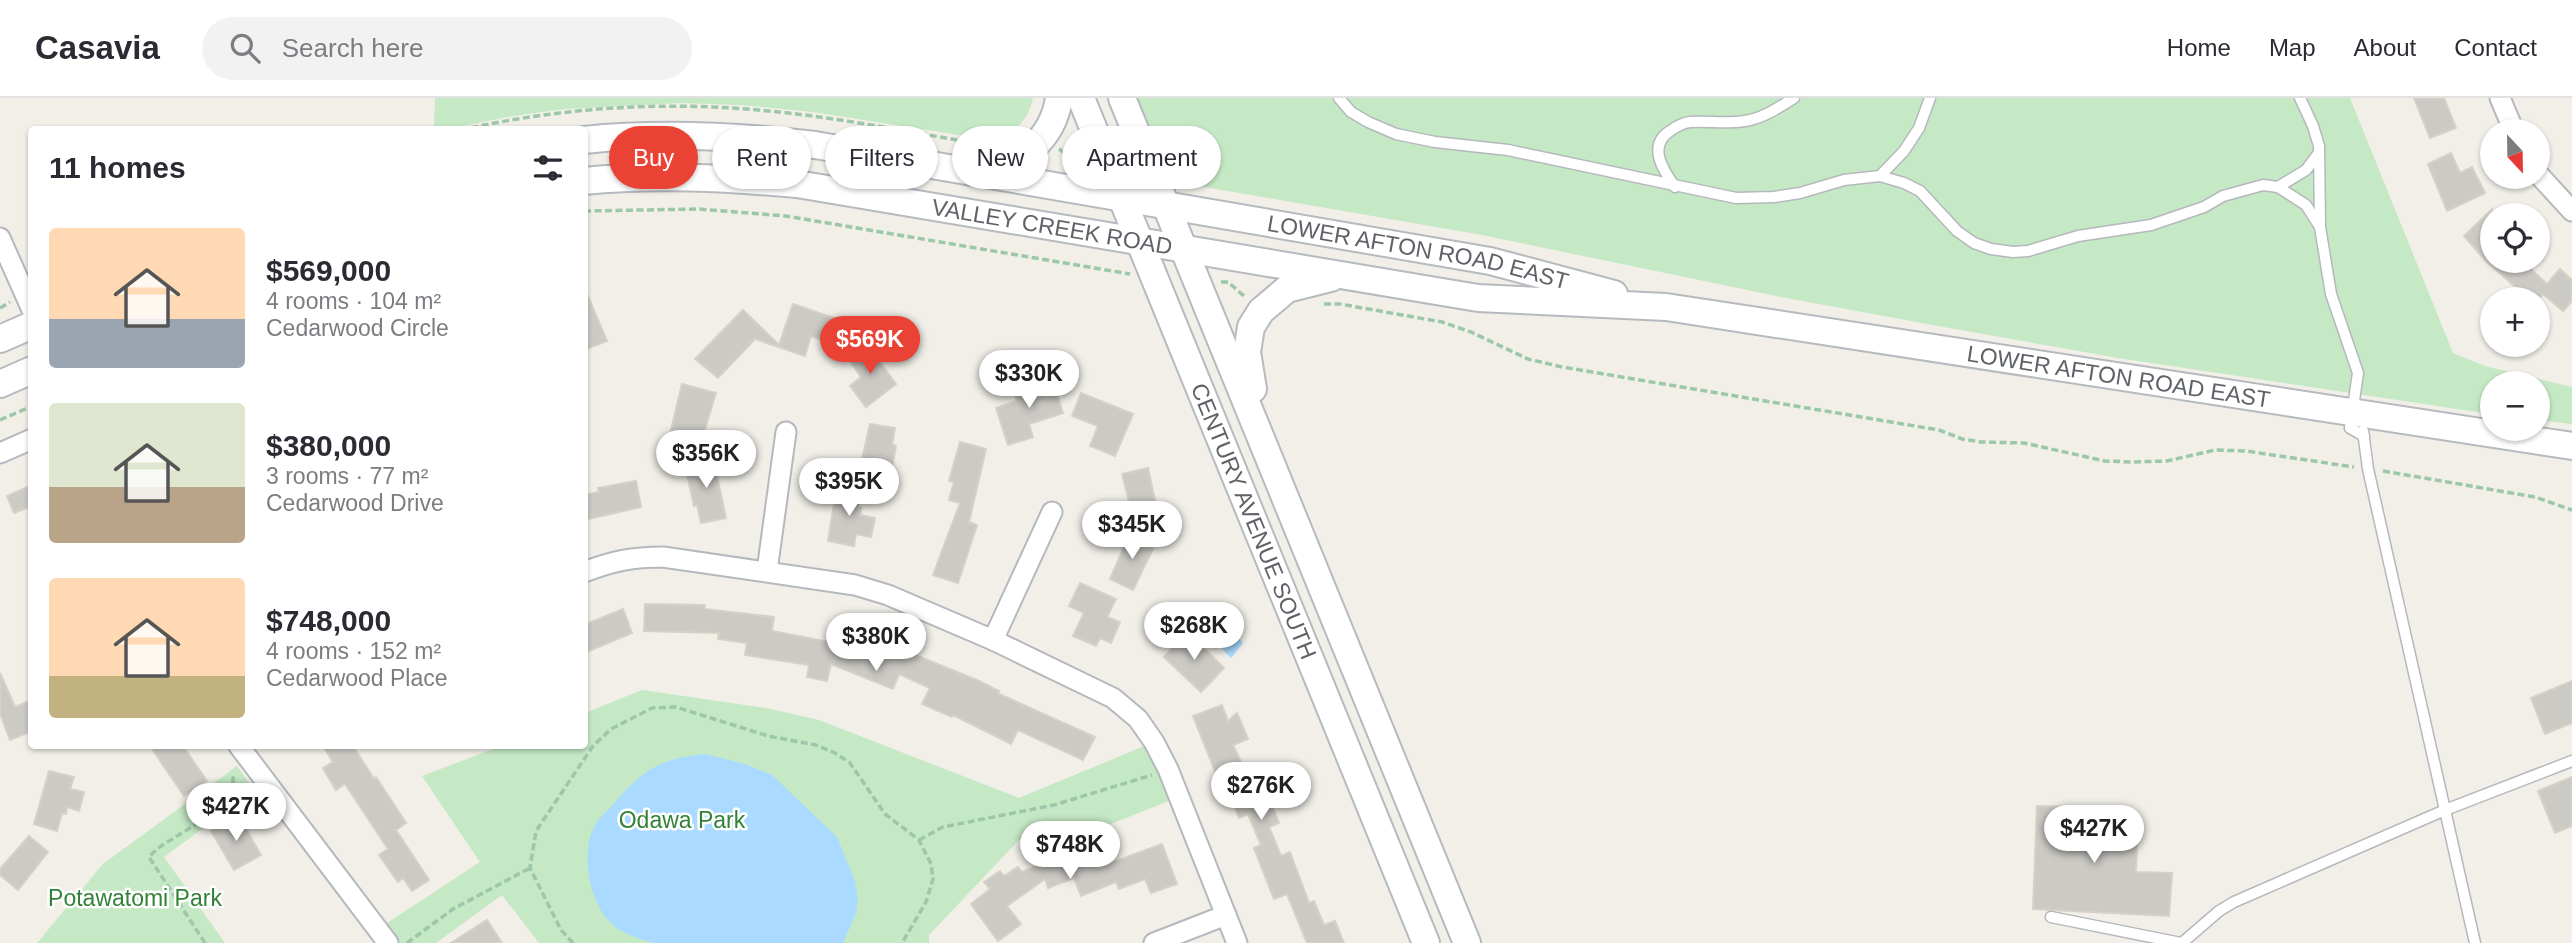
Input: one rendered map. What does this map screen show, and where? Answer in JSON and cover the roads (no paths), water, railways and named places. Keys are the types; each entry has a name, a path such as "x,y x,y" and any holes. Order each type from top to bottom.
{"main road":[{"path":"1048,129 1055,116 1059,98"},
{"name":"CENTURY AVENUE SOUTH","path":"1081,98 1121,196 1127,241 1426,943"},
{"name":"CENTURY AVENUE SOUTH","path":"1122,98 1467,943"},
{"name":"VALLEY CREEK ROAD","path":"588,140 658,135 748,138 825,147 952,168"},
{"name":"VALLEY CREEK ROAD","path":"588,181 680,177 797,184 1185,250"},
{"name":"VALLEY CREEK ROAD","path":"1048,184 1166,204"},
{"name":"LOWER AFTON ROAD EAST","path":"1166,204 1490,261 1667,307 2359,421 2572,446"},
{"name":"LOWER AFTON ROAD EAST","path":"1185,250 1478,298 1667,307"},
{"path":"1260,433 1247,352 1251,327 1261,311 1287,289 1339,275"},
{"path":"0,339 28,327"},
{"path":"0,384 28,372"}],"street":[{"path":"2503,99 2510,119"},
{"path":"2550,187 2572,211"},
{"path":"0,238 28,301"},
{"path":"767,571 786,432"},
{"path":"0,453 28,441"},
{"path":"993,640 1052,512"},
{"path":"588,570 633,557 663,557 855,585 888,595 993,640 1113,698 1138,719 1168,769 1237,943"},
{"path":"242,749 388,943"},
{"path":"1154,943 1226,915"}],"lane":[{"path":"1339,98 1351,112 1396,134 1435,142 1508,150 1736,198 1774,197 1800,193 1844,180 1880,176 1920,191 1957,231 1974,243 2013,252 2028,251 2078,236 2151,225 2177,218 2223,196 2263,185 2278,187 2306,205 2320,227"},
{"path":"1675,187 1658,157 1659,143 1666,134 1687,122 1747,121 1767,115 1794,98"},
{"path":"1880,176 1904,151 1919,128 1930,98"},
{"path":"2300,98 2313,126 2319,153 2320,227 2331,294 2358,373 2359,421 2368,469 2475,943"},
{"path":"2278,187 2306,170 2319,153"},
{"path":"2051,917 2182,943 2234,902 2445,810 2572,761"}],"water":[{"path":"1219,616 1243,643 1231,658 1201,627"},
{"path":"705,754 745,764 772,775 837,837 855,881 858,899 856,913 843,943 654,943 628,934 607,919 596,899 589,874 588,849 595,824 632,784 652,769 675,759"}],"park label":[{"name":"Odawa Park","path":"682,820"},
{"name":"Potawatomi Park","path":"135,898"}]}
